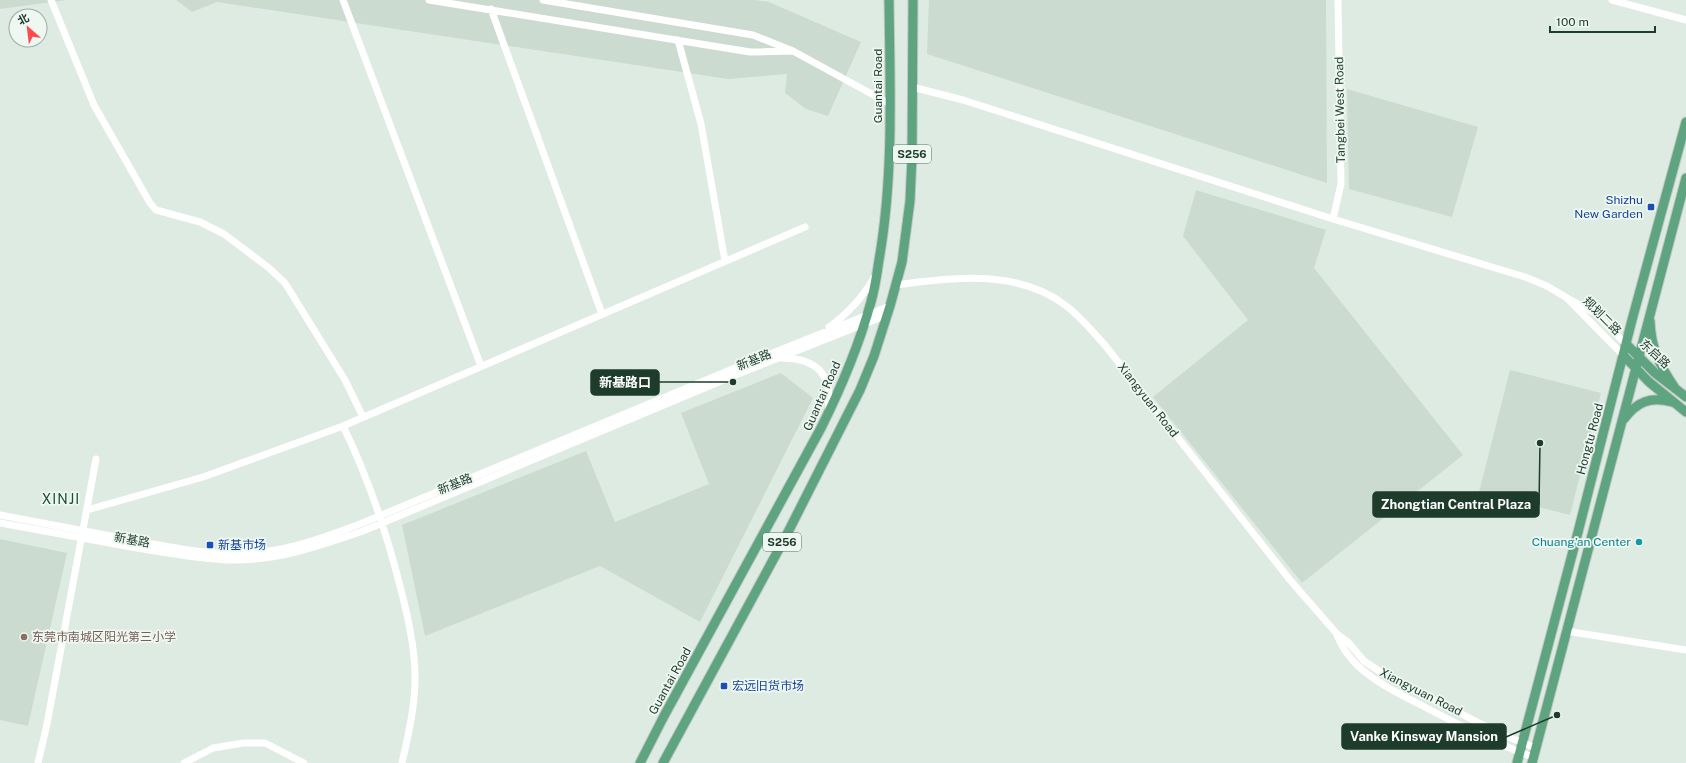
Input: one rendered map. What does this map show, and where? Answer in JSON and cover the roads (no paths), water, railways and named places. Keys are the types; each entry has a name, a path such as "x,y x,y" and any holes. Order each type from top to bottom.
{"main road":[{"name":"Guantai Road","path":"640,763 664,716 770,524 829,413 843,381 872,301 884,234 888,195 890,0"},
{"name":"S256","path":"663,763 786,536 860,390 874,356 902,262 910,200 912,157 913,0"},
{"name":"Hongtu Road","path":"1517,763 1623,355 1686,122"},
{"path":"1533,760 1635,367 1686,178"},
{"path":"1650,312 1653,348 1661,368 1675,388"},
{"name":"东启路","path":"1626,344 1655,372 1686,397"},
{"name":"规划二路","path":"1623,355 1649,382 1675,402"},
{"path":"1621,424 1632,409 1642,402 1655,399 1675,402 1686,412"}],"street":[{"path":"51,0 94,105 150,203 156,210 200,222 224,234 269,268 285,283 345,380 362,417"},
{"path":"343,0 481,366"},
{"path":"429,0 453,2 491,10 750,52 793,51"},
{"path":"543,0 753,35 793,51 890,104"},
{"name":"Tangbei West Road","path":"1333,219 1341,184 1338,0"},
{"path":"1612,0 1686,20"},
{"path":"491,10 602,314"},
{"path":"678,40 701,124 726,261"},
{"path":"912,86 963,100 1333,219 1525,277 1546,286 1567,298"},
{"path":"87,510 203,477 343,426 805,227"},
{"path":"821,333 847,314 867,290 877,272"},
{"name":"Xiangyuan Road","path":"896,285 925,281 972,278 996,279 1021,284 1040,290 1064,304 1078,315 1104,344 1290,580 1337,634 1348,642 1364,661 1374,668 1494,730 1536,748"},
{"name":"规划二路","path":"1567,298 1595,313 1626,344"},
{"name":"规划二路","path":"1567,298 1623,355"},
{"name":"新基路","path":"381,519 778,358 865,319 890,306"},
{"name":"新基路","path":"0,515 188,556 231,560 291,554 322,546 381,519 821,333 865,319 887,315"},
{"path":"778,358 802,360 819,368 826,377 829,389 829,413"},
{"path":"343,426 359,459 381,519 406,611 415,658 414,702 402,763"},
{"path":"38,763 48,724 96,459"},
{"name":"新基路","path":"0,523 83,534"},
{"path":"1566,631 1686,650"},
{"name":"Xiangyuan Road","path":"1337,634 1341,645 1360,668 1377,682 1474,733 1520,752 1533,760"},
{"path":"184,763 213,748 243,743 265,743 304,763"}],"place":[{"name":"Shizhu New Garden","path":"1651,207"},
{"name":"新基路口","path":"733,382"},
{"name":"Zhongtian Central Plaza","path":"1540,443"},
{"name":"Chuang’an Center","path":"1639,542"},
{"name":"新基市场","path":"210,545"},
{"name":"东莞市南城区阳光第三小学","path":"24,637"},
{"name":"宏远旧货市场","path":"724,686"},
{"name":"Vanke Kinsway Mansion","path":"1557,715"}],"district":[{"name":"XINJI","path":"61,499"}]}
